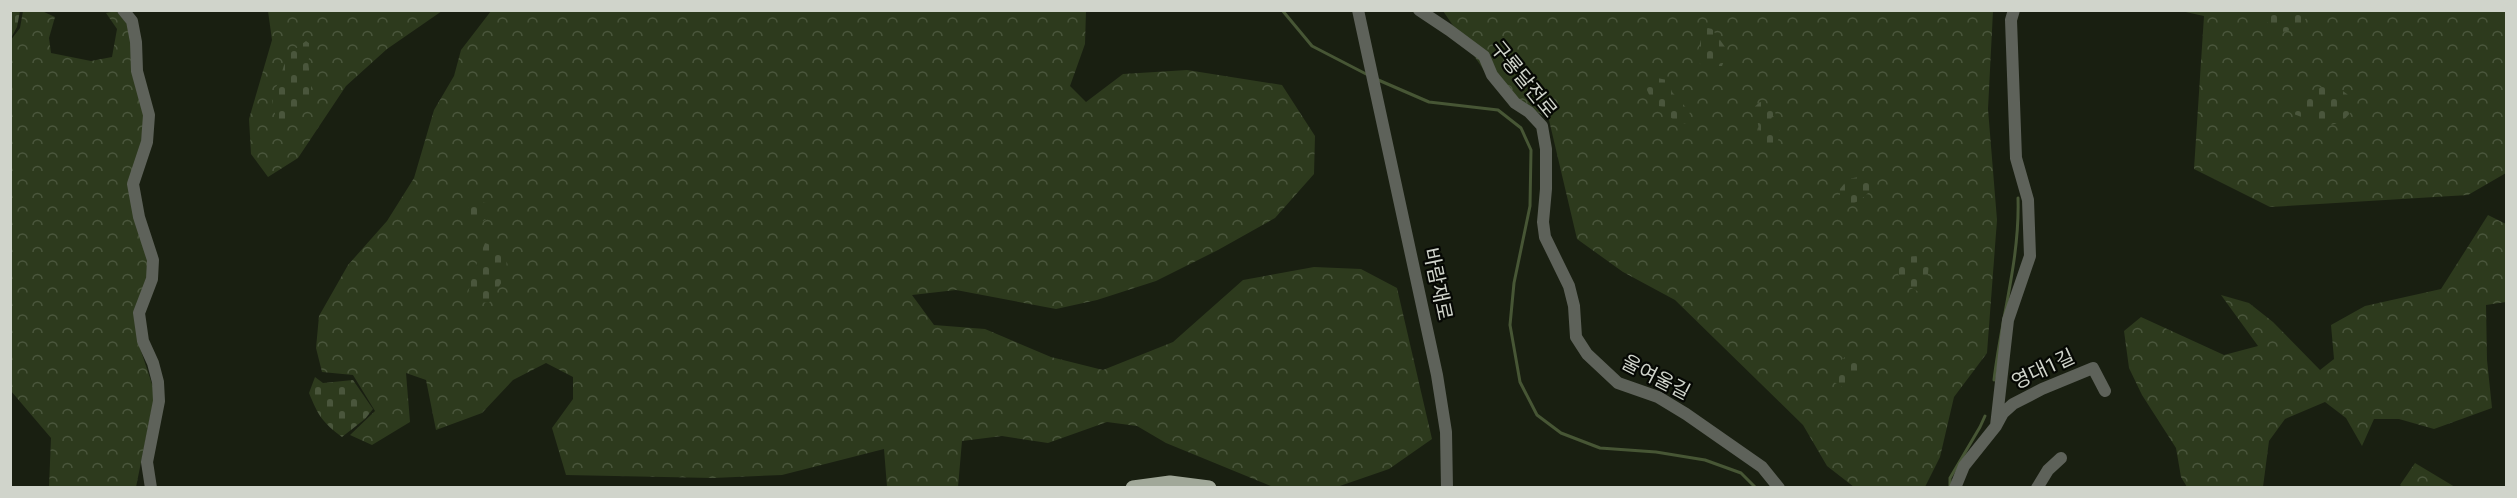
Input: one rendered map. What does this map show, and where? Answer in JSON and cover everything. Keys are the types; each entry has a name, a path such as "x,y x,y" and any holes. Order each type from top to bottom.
{"main road":[{"path":"1133,488 1170,483 1209,488"}],"street":[{"path":"123,10 132,21 136,42 137,71 149,115 147,142 133,184 139,217 153,260 152,279 139,313 143,341 153,363 158,382 159,401 147,462 152,488"},
{"name":"바람재로","path":"1358,10 1437,375 1446,432 1447,488"},
{"name":"구룡달전로","path":"1419,10 1484,56 1492,75 1515,103 1529,112 1542,126 1546,149 1543,222 1545,237"},
{"path":"1996,426 2008,320 2030,256 2028,200 2016,158 2011,20 2014,10"},
{"name":"울여울길","path":"1545,237 1569,286 1574,306 1576,337 1587,354 1618,383 1658,397 1762,467 1779,488"},
{"name":"영대1길","path":"1955,488 1964,466 1996,426 2003,413 2013,404 2093,368 2105,392"},
{"path":"2037,488 2048,470 2061,458"}],"green space":[{"path":"11,10 20,11 17,27 11,38"},
{"path":"23,11 42,11 55,17 49,38 51,53 91,61 112,57 117,29 106,13 116,11 129,26 144,112 141,144 128,186 147,254 148,279 140,348 155,393 136,487 49,487 51,438 11,391 10,41 20,28"},
{"path":"268,11 442,11 387,49 346,86 298,158 268,177 251,154 249,119 272,40"},
{"path":"491,11 1086,11 1085,44 1070,86 1086,102 1123,74 1187,70 1282,85 1315,136 1314,174 1275,218 1156,281 1097,300 1056,309 956,290 912,295 934,325 985,329 1051,357 1103,370 1173,342 1243,280 1314,267 1361,269 1397,288 1432,439 1389,469 1334,488 1273,487 1166,443 1137,426 1107,422 1048,443 1002,436 962,441 958,487 887,487 884,449 782,475 713,478 566,475 552,428 573,399 573,377 546,363 513,380 482,413 436,430 426,380 406,373 410,422 372,445 350,435 375,411 353,375 322,372 316,348 319,316 348,265 387,221 414,178 434,110 454,76 461,50"},
{"path":"1443,11 1993,11 1988,109 1997,220 1987,353 1954,397 1940,457 1925,487 1854,487 1827,466 1803,425 1675,300 1623,272 1577,239 1549,120 1490,79"},
{"path":"2181,11 2506,11 2506,173 2468,195 2270,207 2194,169 2204,16"},
{"path":"2276,11 2310,11 2297,27 2277,32 2262,17 2272,15"},
{"path":"1704,27 1712,29 1728,51 1722,66 1703,66 1696,60"},
{"path":"306,41 313,46 308,65 311,82 310,95 305,107 297,117 281,128 277,123 271,95 279,82 287,55"},
{"path":"1652,77 1667,80 1672,92 1690,112 1686,123 1680,125 1669,116 1663,107 1654,105 1646,88"},
{"path":"2334,85 2347,94 2355,105 2342,121 2327,125 2291,113 2292,102 2297,98 2317,89"},
{"path":"1760,102 1773,105 1776,115 1771,118 1781,133 1776,145 1763,150 1757,119 1751,110"},
{"path":"1869,175 1875,184 1863,197 1848,206 1840,199 1840,189 1848,179"},
{"path":"477,201 490,204 492,214 481,223 470,220 466,209"},
{"path":"2488,215 2506,224 2506,302 2486,305 2487,360 2492,408 2434,429 2399,419 2374,419 2362,446 2346,418 2325,402 2285,419 2269,441 2263,487 2187,487 2181,477 2176,448 2142,395 2129,368 2124,331 2141,317 2224,355 2258,346 2221,295 2249,303 2273,322 2320,370 2334,359 2331,325 2365,306 2441,289"},
{"path":"485,243 507,250 506,275 489,303 473,301 468,294 473,273"},
{"path":"1918,256 1929,264 1927,282 1921,293 1902,283 1897,271 1901,257"},
{"path":"1845,357 1858,362 1862,374 1860,382 1850,388 1842,387 1831,380 1834,366"},
{"path":"315,377 323,383 353,380 373,409 365,419 342,437 325,422 312,401 309,393"},
{"path":"2415,463 2455,487 2402,487 2400,485"}],"waterway":[{"path":"1282,10 1312,46 1368,75"},
{"path":"1376,79 1429,102 1498,110 1521,128 1531,150 1530,206 1514,283 1510,325 1520,382 1537,415 1561,433 1600,448 1656,452 1705,460 1741,473 1756,488"},
{"path":"1994,380 2016,244 2018,198"},
{"path":"1950,486 1950,478 1985,416"}]}
